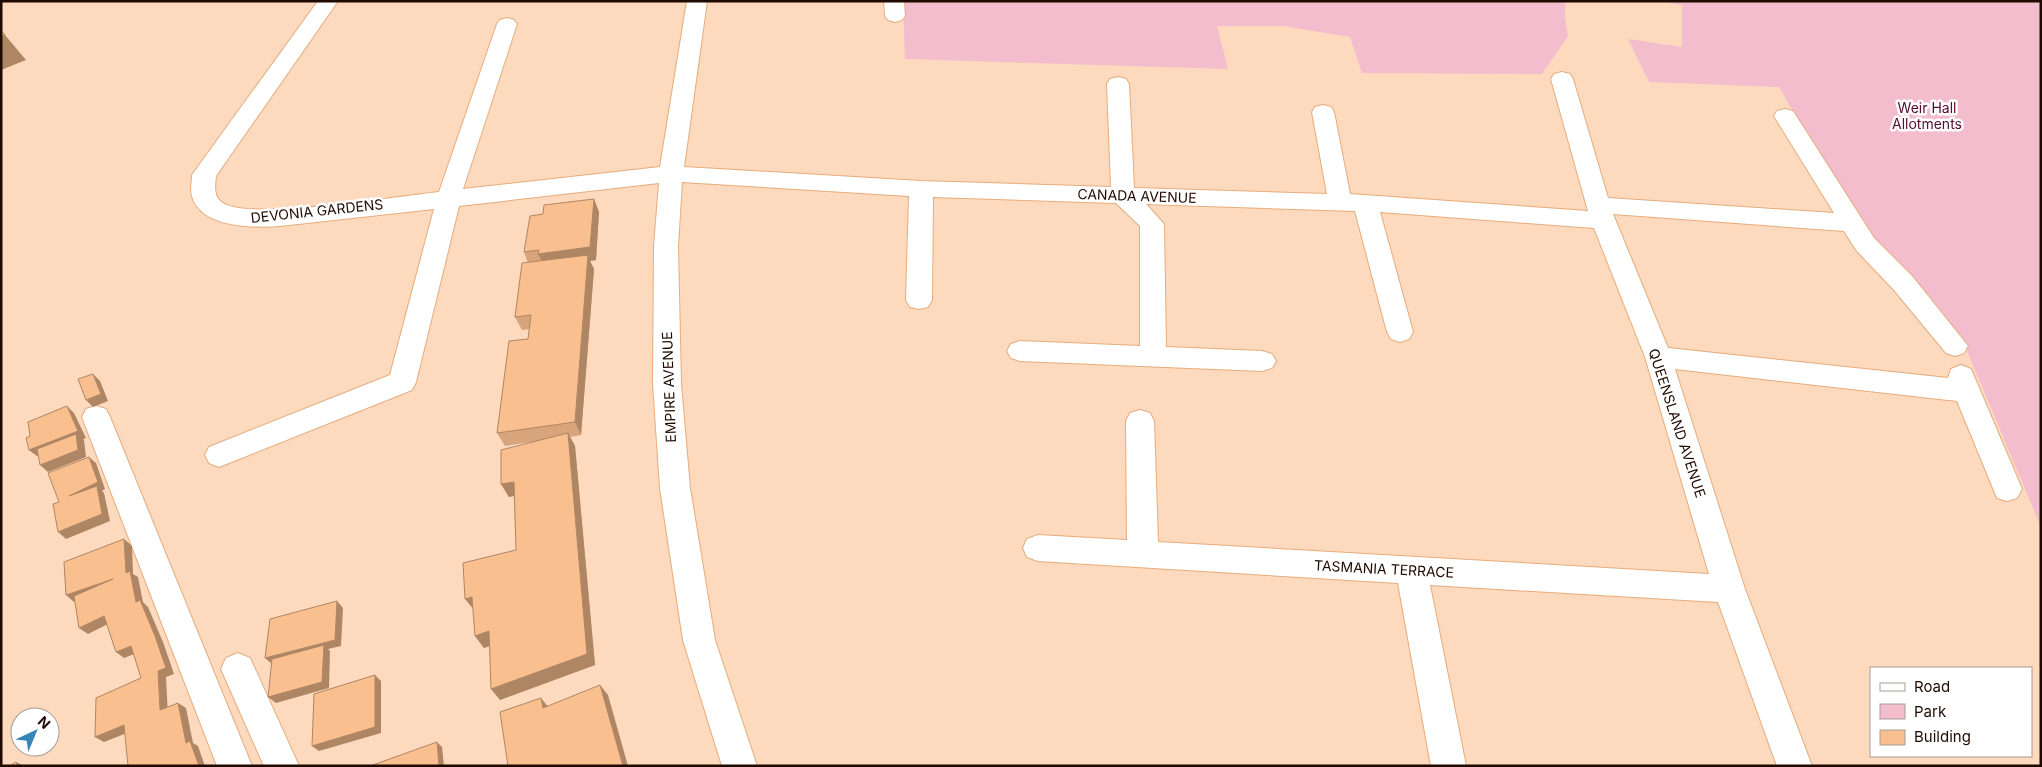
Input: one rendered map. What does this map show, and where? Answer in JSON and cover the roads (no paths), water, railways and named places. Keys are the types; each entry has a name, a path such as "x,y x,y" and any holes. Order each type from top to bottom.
{"street":[{"name":"DEVONIA GARDENS","path":"328,1 204,175 203,193 211,206 226,214 246,219 280,218 671,174"},
{"name":"EMPIRE AVENUE","path":"697,1 671,174 666,246 666,355 674,488 699,640 740,766"},
{"path":"219,455 402,382 449,198 506,24"},
{"name":"QUEENSLAND AVENUE","path":"1562,80 1601,213 1658,357 1729,589 1795,766"},
{"path":"1118,84 1123,196 1152,224 1154,357"},
{"path":"1323,112 1353,203 1400,332"},
{"path":"1785,116 1865,244 1903,283 1955,346"},
{"name":"CANADA AVENUE","path":"671,174 921,189 1353,203 1852,223"},
{"path":"919,300 921,189"},
{"path":"1020,351 1262,361"},
{"path":"1658,357 1964,384 2007,489"},
{"path":"96,416 235,766"},
{"path":"1140,421 1143,555"},
{"name":"TASMANIA TERRACE","path":"1038,548 1729,589"},
{"path":"1411,570 1449,766"},
{"path":"238,669 282,766"}],"park label":[{"name":"Weir Hall Allotments","path":"1927,116"}]}
